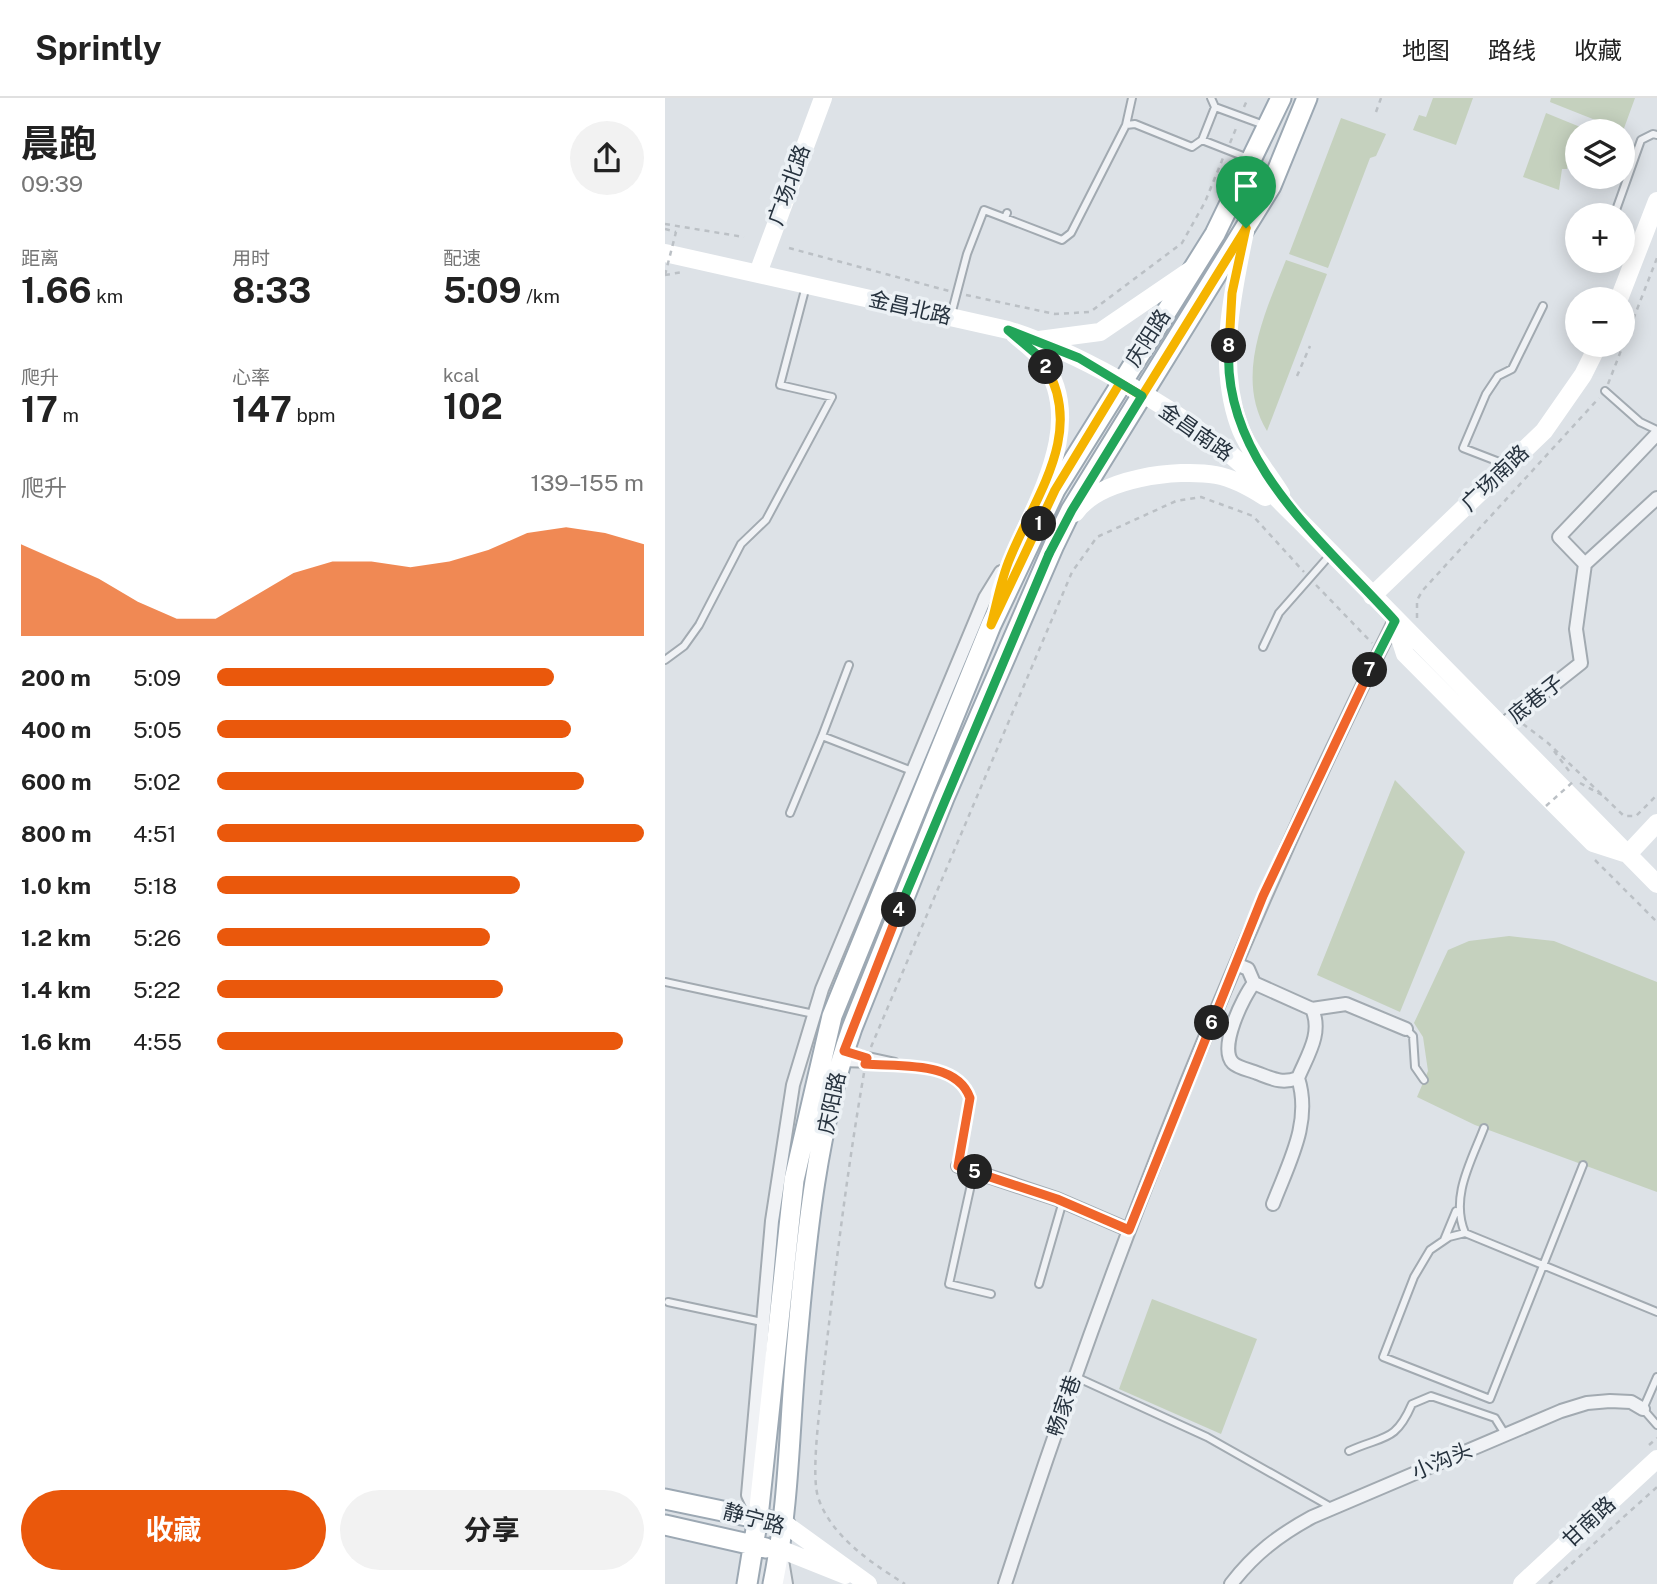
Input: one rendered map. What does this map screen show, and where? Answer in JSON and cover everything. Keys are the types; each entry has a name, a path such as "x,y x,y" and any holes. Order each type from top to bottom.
{"main road":[{"name":"庆阳路","path":"773,1584 785,1524 797,1342 814,1188 842,1057 944,798 1053,545 1193,269 1253,160 1281,98"},
{"name":"庆阳路","path":"747,1584 758,1517 794,1180 832,1016 991,625 1055,490 1246,228 1271,186 1307,98"},
{"name":"静宁路","path":"665,1499 785,1524"},
{"name":"静宁路","path":"666,1529 780,1549"}],"street":[{"name":"广场北路","path":"758,273 823,98"},
{"path":"1625,287 1651,237 1657,201"},
{"path":"1246,228 1232,293 1227,372 1239,426 1299,520"},
{"name":"金昌北路","path":"665,253 1008,330 1039,340 1131,389"},
{"path":"1039,340 1100,332 1193,269"},
{"path":"758,1517 748,1495 762,1322 772,1221 793,1085 814,1014 912,771 985,598 1009,560 1054,461 1061,401 1041,358 1008,330"},
{"name":"广场南路","path":"1372,596 1544,431 1563,407 1591,357"},
{"name":"金昌南路","path":"1131,389 1218,444 1299,520 1395,621 1507,722 1657,884"},
{"path":"1657,432 1559,537 1585,564 1657,498"},
{"path":"1053,545 1079,508 1094,494 1122,483 1170,474 1220,475 1262,495 1299,520"},
{"path":"991,625 1009,560"},
{"name":"底巷子","path":"1507,722 1581,663 1576,629 1585,564"},
{"name":"金昌南路","path":"1395,621 1405,654 1593,843 1628,854"},
{"name":"畅家巷","path":"1005,1584 1074,1377 1129,1230 1236,964 1319,774 1395,621"},
{"path":"1628,854 1657,823"},
{"path":"1236,964 1248,969 1254,984 1312,1009 1346,1004 1406,1029"},
{"path":"1254,984 1247,992 1228,1041 1227,1054 1233,1063 1284,1083 1298,1078"},
{"path":"1273,1203 1304,1122 1303,1094 1298,1078 1317,1032 1318,1021 1312,1009"},
{"path":"958,1166 1063,1201 1129,1230"},
{"name":"小沟头","path":"1231,1584 1258,1552 1283,1533 1333,1508 1505,1434 1587,1403 1630,1402 1643,1409"},
{"name":"甘南路","path":"1522,1584 1657,1460"},
{"name":"静宁路","path":"785,1524 867,1584"},
{"path":"740,1584 754,1546"},
{"path":"780,1549 786,1584"},
{"name":"静宁路","path":"780,1549 867,1584"}],"lane":[{"path":"951,317 984,210 1006,216 1062,240 1072,233 1126,125 1132,98"},
{"path":"1126,125 1135,124 1192,147 1202,140 1215,107 1212,98"},
{"path":"1215,107 1269,127"},
{"path":"1618,203 1641,140 1653,134 1657,135"},
{"path":"1202,140 1253,160"},
{"path":"665,660 684,646 699,625 741,544 766,520 832,397 780,385 807,284"},
{"path":"1508,465 1463,448 1486,394 1498,376 1512,369 1543,306"},
{"path":"1605,391 1640,422 1657,432"},
{"path":"1263,647 1279,613 1331,553"},
{"path":"790,813 849,666"},
{"path":"822,736 912,771"},
{"path":"665,982 814,1014"},
{"path":"1406,1029 1413,1036 1415,1067 1424,1080"},
{"path":"842,1057 938,1070 954,1077 966,1087 970,1098 958,1166"},
{"path":"842,1057 895,1062"},
{"path":"1465,1233 1458,1216 1461,1186 1484,1128"},
{"path":"1583,1165 1543,1265 1490,1399 1383,1357 1414,1277 1430,1250 1443,1241 1465,1233 1543,1265 1657,1312"},
{"path":"974,1171 949,1284 991,1294"},
{"path":"1039,1284 1063,1201"},
{"path":"1443,1241 1459,1203"},
{"path":"668,1302 762,1322"},
{"path":"1074,1377 1207,1437 1333,1508"},
{"path":"1657,1377 1643,1409 1657,1425"},
{"path":"1349,1451 1392,1436 1402,1426 1412,1404 1430,1396 1495,1418 1505,1434"}],"path":[{"path":"789,248 957,293 1054,314 1090,312 1182,243 1205,202 1248,98"},
{"path":"1377,112 1381,98"},
{"path":"665,224 744,237"},
{"path":"665,229 675,232 665,275"},
{"path":"1417,619 1415,611 1423,590 1605,391 1657,258"},
{"path":"1297,376 1310,346"},
{"path":"905,1584 871,1563 853,1546 829,1518 818,1499 816,1441 840,1219 866,1061 1072,572 1097,537 1176,501 1201,497 1253,516 1379,651"},
{"path":"1507,722 1548,743 1624,816 1636,816 1657,795"},
{"path":"1548,743 1575,779 1608,799"},
{"path":"1536,802 1546,808 1575,779"},
{"path":"1591,856 1657,922"},
{"path":"1549,1584 1657,1487"}],"green space":[{"path":"1433,98 1473,98 1456,145 1413,130 1419,115 1426,117"},
{"path":"1551,98 1635,98 1627,119 1593,119 1550,102"},
{"path":"1546,113 1565,121 1565,169 1562,169 1559,190 1523,177"},
{"path":"1341,118 1386,134 1376,156 1370,158 1328,268 1289,254"},
{"path":"1286,260 1327,274 1267,431 1257,410 1253,367 1262,323"},
{"path":"1395,780 1465,852 1400,1012 1317,975"},
{"path":"1509,936 1554,941 1657,982 1657,1192 1475,1125 1417,1097 1428,1071 1423,1037 1414,1023 1448,950 1469,941"},
{"path":"1152,1299 1257,1339 1221,1434 1119,1389"}],"route":[{"path":"1246,228 1142,396 1120,383 1055,490 991,625 1009,560 1054,461 1060,428 1061,401 1053,380 1041,358 1008,330 1079,358 1142,396 1053,545 944,798 844,1051 867,1058 865,1064 938,1070 954,1077 966,1087 970,1098 958,1166 1057,1199 1129,1230 1263,896 1336,738 1395,621 1299,520 1239,426 1227,372 1232,293 1246,228"}]}
